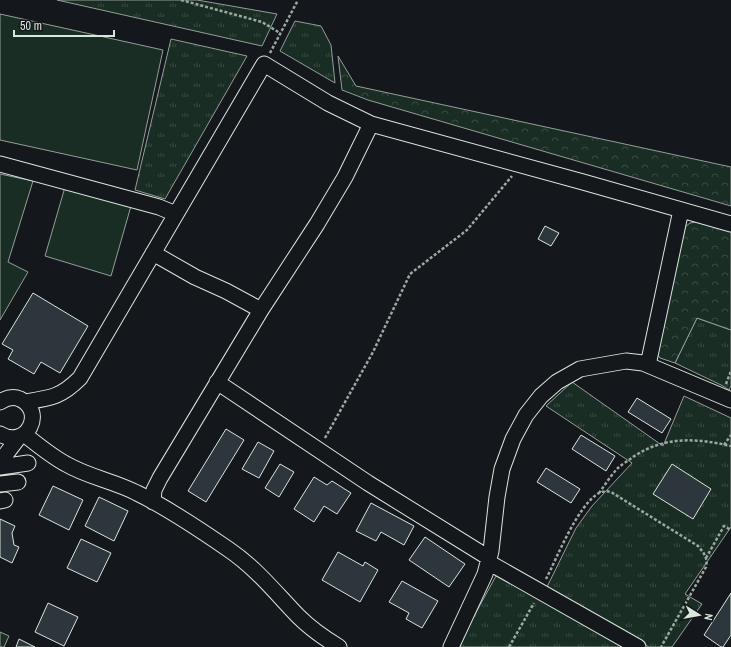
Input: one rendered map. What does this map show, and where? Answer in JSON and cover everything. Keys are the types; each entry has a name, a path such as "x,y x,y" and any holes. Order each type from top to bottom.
{"street":[{"path":"14,435 80,378 264,64 328,103 371,124 731,224"},
{"path":"153,502 154,490 160,478 260,310 317,224 345,177 371,124"},
{"path":"0,164 160,206 176,214"},
{"path":"648,365 681,210"},
{"path":"153,253 195,277 226,291 260,310"},
{"path":"450,647 485,574 489,560 502,469 513,439 526,415 541,396 557,382 580,369 626,361 643,363 731,400"},
{"path":"217,382 319,451 489,560 540,592 638,647"},
{"path":"25,402 42,400 61,394"},
{"path":"0,402 12,397 19,398 30,407 32,412 14,435 0,462"},
{"path":"14,435 67,465 136,492 228,549 252,567 298,616 319,634 339,647"},
{"path":"0,467 9,491"},
{"path":"0,476 9,491"}],"path":[{"path":"181,0 262,22 280,33"},
{"path":"264,64 298,0"},
{"path":"319,451 373,352 410,274 467,230 521,165"},
{"path":"724,445 731,435"},
{"path":"509,647 540,592 580,512 599,493 618,467 645,449 683,440 713,442 731,446"},
{"path":"599,493 603,491 611,492 698,546 707,560 706,567 661,647"},
{"path":"706,558 724,526 731,530"}],"green space":[{"path":"57,0 197,0 277,14 262,46"},
{"path":"0,14 163,50 137,170 0,140"},
{"path":"295,21 321,26 331,45 335,83 280,51"},
{"path":"171,39 247,56 165,199 135,190"},
{"path":"338,56 356,86 731,167 731,206 368,100 342,90"},
{"path":"0,174 33,181 8,262 28,272 0,320"},
{"path":"65,187 131,206 111,276 45,256"},
{"path":"696,222 731,230 731,330 697,318 675,363 660,358 657,354 685,227 690,223"},
{"path":"697,318 731,330 731,386 729,390 675,363"},
{"path":"572,382 663,446 684,396 731,418 731,527 685,594 702,604 672,647 649,647 640,642 637,647 457,647 496,576 541,599 576,528 592,506 632,463 546,406"},
{"path":"0,632 9,636 4,647 0,647"}],"building":[{"path":"545,226 559,233 551,246 538,239"},
{"path":"33,293 88,326 60,373 41,362 34,374 8,359 13,350 2,344"},
{"path":"637,398 671,419 662,433 628,412"},
{"path":"226,429 244,440 206,502 188,491"},
{"path":"581,435 615,456 606,471 572,449"},
{"path":"258,442 274,451 259,478 242,469"},
{"path":"280,464 294,472 279,497 265,488"},
{"path":"672,464 711,489 693,519 653,494"},
{"path":"546,468 580,489 571,503 537,482"},
{"path":"314,477 327,485 332,481 351,493 337,514 324,506 314,522 294,509"},
{"path":"53,486 83,500 69,530 39,515"},
{"path":"99,497 128,511 114,541 85,526"},
{"path":"371,503 414,526 404,545 381,532 376,541 356,531"},
{"path":"0,519 15,526 12,533 14,545 19,547 12,563 0,557"},
{"path":"425,537 465,564 449,587 409,560"},
{"path":"81,539 111,553 97,582 67,568"},
{"path":"338,552 363,566 365,562 378,570 360,602 322,580"},
{"path":"402,581 438,601 422,628 406,619 409,613 389,602"},
{"path":"731,593 731,635 723,647 721,647 704,635"},
{"path":"48,603 78,617 64,646 35,632"},
{"path":"19,639 35,647 16,647"}]}
